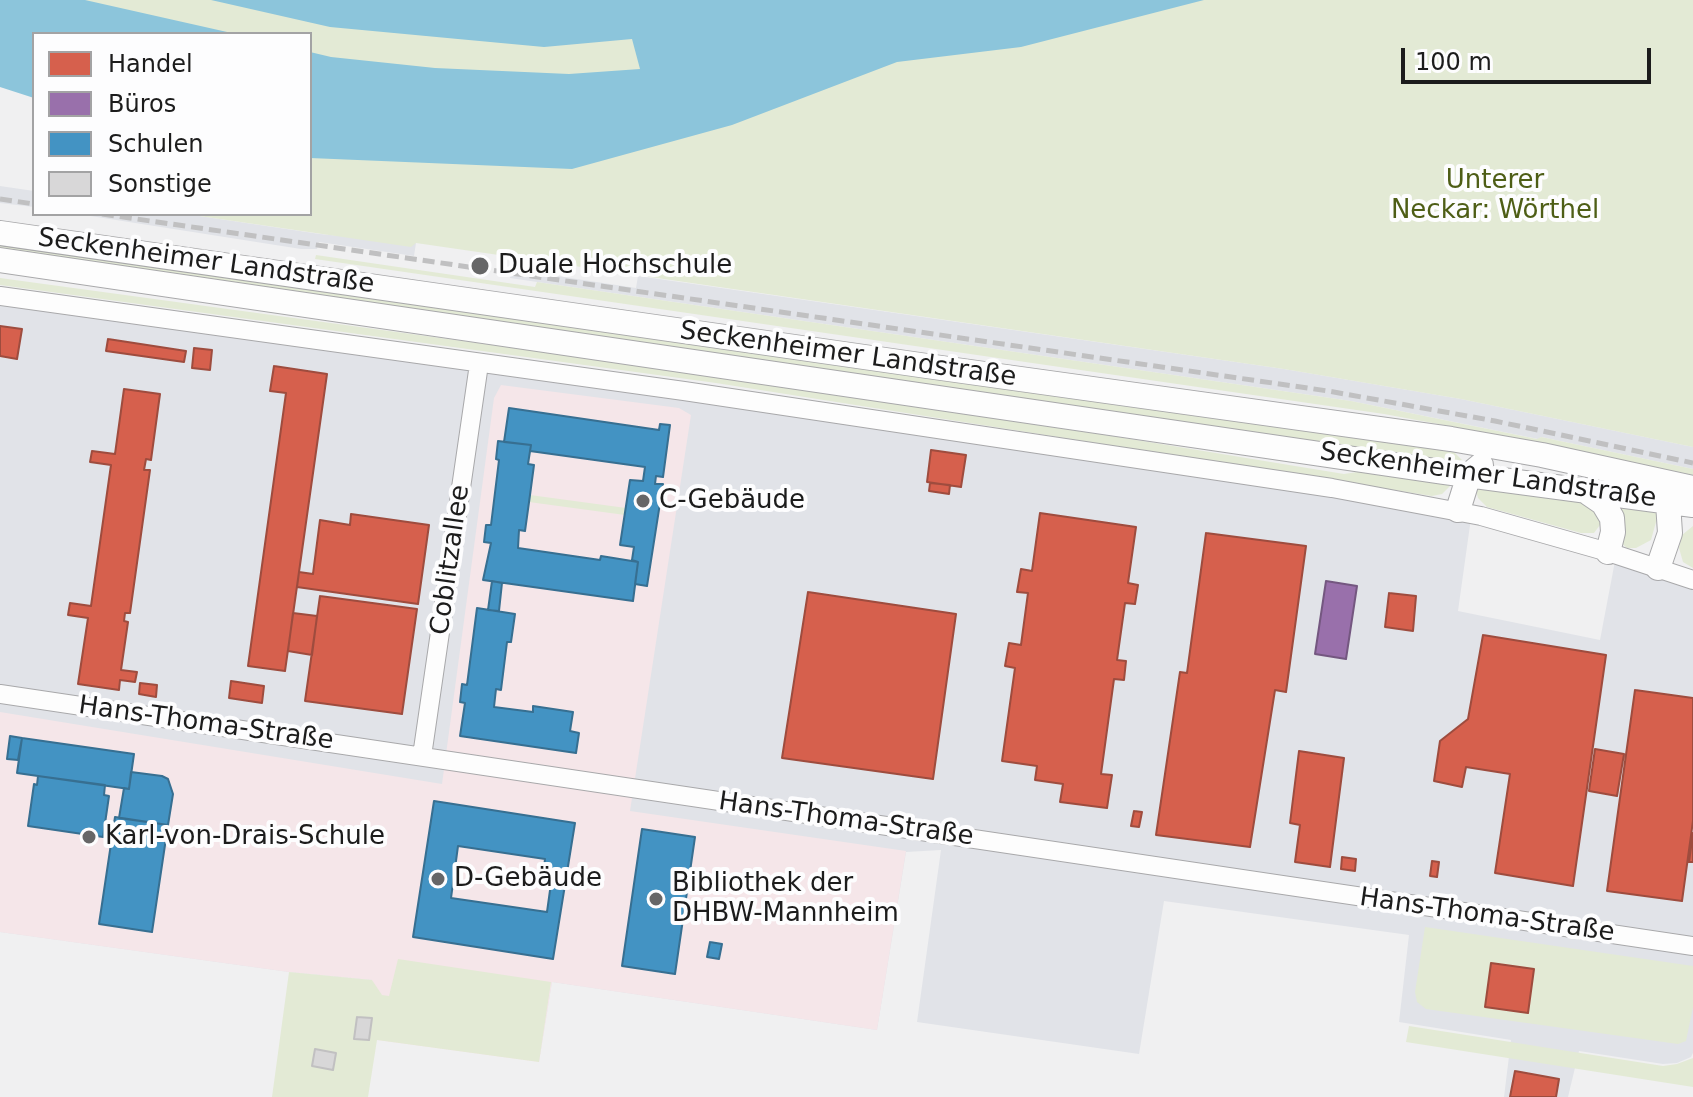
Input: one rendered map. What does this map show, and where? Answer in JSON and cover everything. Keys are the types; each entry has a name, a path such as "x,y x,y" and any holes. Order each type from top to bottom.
{"main road":[{"name":"Seckenheimer Landstraße","path":"0,233 942,369 1386,429 1542,455 1676,496"},
{"name":"Seckenheimer Landstraße","path":"0,260 1469,475 1584,490 1676,496 1693,488"},
{"path":"1458,510 1469,475 1477,467 1496,460 1542,455"},
{"path":"1584,490 1603,503 1612,518 1613,532 1608,552"},
{"path":"1658,568 1670,533 1676,496"},
{"path":"1670,533 1693,517"}],"street":[{"name":"Seckenheimer Landstraße","path":"0,296 1332,488 1458,510 1658,568"},
{"name":"Coblitzallee","path":"422,756 479,364"},
{"path":"1658,568 1693,580"},
{"name":"Hans-Thoma-Straße","path":"0,694 1693,946"}],"shaded area":[{"path":"0,186 32,191 32,207 0,203"},
{"path":"91,216 199,216 320,234 416,243 414,256 319,242 317,249"},
{"path":"511,269 636,288 638,276 1284,369 1461,399 1693,447 1693,469 1351,401 510,278"},
{"path":"0,302 835,422 1471,518 1458,611 1600,640 1615,561 1693,588 1693,1053 1677,1063 1663,1064 1579,1051 1568,1097 1504,1097 1511,1040 1399,1022 1409,935 1164,901 1139,1054 917,1022 941,850 906,852 877,1030 552,982 539,1062 372,980 289,972 0,932"},
{"path":"501,385 679,408 691,415 630,811 906,851 877,1030 552,982 539,1062 377,1040 372,980 289,972 0,932 0,712 442,784 494,398"}],"green space":[{"name":"Unterer Neckar: Wörthel","path":"0,0 1693,0 1693,447 1461,399 1284,369 416,243 411,247 200,216 312,216 312,32 32,32"},
{"path":"0,243 970,384 1357,436 1454,452 1465,463 0,249"},
{"path":"316,255 535,287 537,282 1351,401 1693,469 1693,480 1498,435 1384,414 315,259"},
{"path":"0,278 595,359 1344,474 1364,471 1452,484 1442,494 1432,496 716,383 0,285"},
{"path":"1475,487 1583,500 1602,514 1600,525 1594,533 1581,533 1487,507 1478,498"},
{"path":"530,495 626,508 625,515 529,502"},
{"path":"1661,504 1651,540 1636,548 1627,548 1620,542 1617,507"},
{"path":"1693,526 1693,568 1683,562 1679,548 1682,535"},
{"path":"1425,927 1693,966 1693,1007 1686,1041 1678,1044 1426,1009 1417,1002 1415,992"},
{"path":"398,959 551,982 539,1062 377,1040 368,1097 272,1097 289,972 372,980 382,995 389,996"},
{"path":"1409,1026 1663,1066 1693,1058 1693,1087 1406,1042"}],"water":[{"path":"0,0 85,0 227,32 32,32 32,97 0,87"},
{"path":"211,0 1204,0 1021,47 897,62 732,125 572,169 312,158 312,52 435,68 569,74 640,69 632,39 544,47 330,27"}],"building: Handel":[{"path":"0,326 22,329 17,359 0,356"},
{"path":"108,339 186,351 184,362 106,351"},
{"path":"194,348 212,350 210,370 192,368"},
{"path":"274,366 327,374 285,671 248,666 286,393 270,391"},
{"path":"124,389 160,394 151,460 146,459 144,470 150,470 130,613 125,613 124,621 128,622 121,670 137,672 135,682 120,680 119,690 78,684 88,618 68,615 70,603 91,606 111,465 90,462 92,451 115,454"},
{"path":"931,450 966,455 961,487 927,482"},
{"path":"930,483 950,485 949,494 929,491"},
{"path":"1040,513 1136,527 1128,583 1138,585 1135,604 1125,603 1117,660 1126,661 1124,680 1114,679 1101,774 1112,775 1107,808 1060,802 1063,784 1035,780 1037,766 1002,761 1015,668 1005,666 1009,643 1021,645 1028,593 1017,592 1021,569 1032,571"},
{"path":"351,514 429,525 418,604 297,587 299,572 313,574 320,520 350,525"},
{"path":"1206,533 1306,546 1286,692 1275,690 1250,847 1156,835 1180,672 1187,673"},
{"path":"808,592 956,614 933,779 782,758"},
{"path":"1389,593 1416,596 1413,631 1385,627"},
{"path":"320,596 417,609 402,714 305,701"},
{"path":"293,613 317,616 312,655 288,651"},
{"path":"1483,635 1606,655 1573,886 1495,873 1510,774 1466,767 1462,787 1434,781 1440,741 1468,719"},
{"path":"231,681 264,686 262,703 229,698"},
{"path":"140,683 157,685 156,697 139,694"},
{"path":"1635,690 1693,698 1693,821 1682,901 1607,891"},
{"path":"1595,749 1624,754 1617,796 1589,791"},
{"path":"1299,751 1344,758 1330,867 1295,862 1300,825 1290,823"},
{"path":"1134,811 1142,812 1139,827 1131,826"},
{"path":"1693,833 1693,862 1689,862"},
{"path":"1342,857 1356,859 1355,871 1341,869"},
{"path":"1432,861 1439,862 1437,877 1430,876"},
{"path":"1491,963 1534,969 1528,1013 1485,1007"},
{"path":"1515,1071 1559,1079 1556,1097 1510,1097"}],"building: Büros":[{"path":"1326,581 1357,586 1346,659 1315,654"}],"building: Schulen":[{"name":"C-Gebäude","path":"509,408 659,430 660,424 670,425 663,477 656,476 655,484 663,484 647,586 635,584 638,562 632,560 634,547 620,545 630,480 643,481 645,467 530,451 531,445 504,442"},
{"path":"498,441 531,445 528,464 534,465 525,531 519,530 518,548 600,560 601,556 638,562 633,601 483,580 491,543 484,542 486,525 491,525 499,460 496,459"},
{"path":"492,581 502,583 499,611 488,610"},
{"path":"477,608 515,614 511,642 507,642 501,690 496,689 494,707 533,712 533,706 573,712 570,731 579,733 576,753 460,736 465,703 460,702 462,684 467,685"},
{"path":"10,736 22,738 18,760 7,759"},
{"path":"22,738 134,754 129,789 17,773"},
{"path":"131,772 168,779 173,794 168,825 119,818 124,788 129,789"},
{"path":"38,776 105,785 104,795 109,796 103,837 28,826"},
{"name":"D-Gebäude","path":"434,801 575,823 553,959 413,937","holes":["458,846 545,859 543,875 552,876 547,912 451,898"]},
{"path":"115,817 168,825 152,932 99,924"},
{"path":"642,829 695,837 675,974 622,966"},
{"path":"710,942 722,944 719,959 707,957"}],"building: Sonstige":[{"path":"357,1017 372,1018 369,1040 354,1039"},
{"path":"315,1049 336,1053 333,1070 312,1066"}],"railway":[{"path":"0,199 32,204"},
{"path":"116,216 1328,391 1495,421 1693,463"}],"place":[{"name":"Duale Hochschule","path":"480,266"},
{"name":"C-Gebäude","path":"643,501"},
{"name":"Karl-von-Drais-Schule","path":"89,837"},
{"name":"D-Gebäude","path":"438,879"},
{"name":"Bibliothek der DHBW-Mannheim","path":"656,899"}]}
